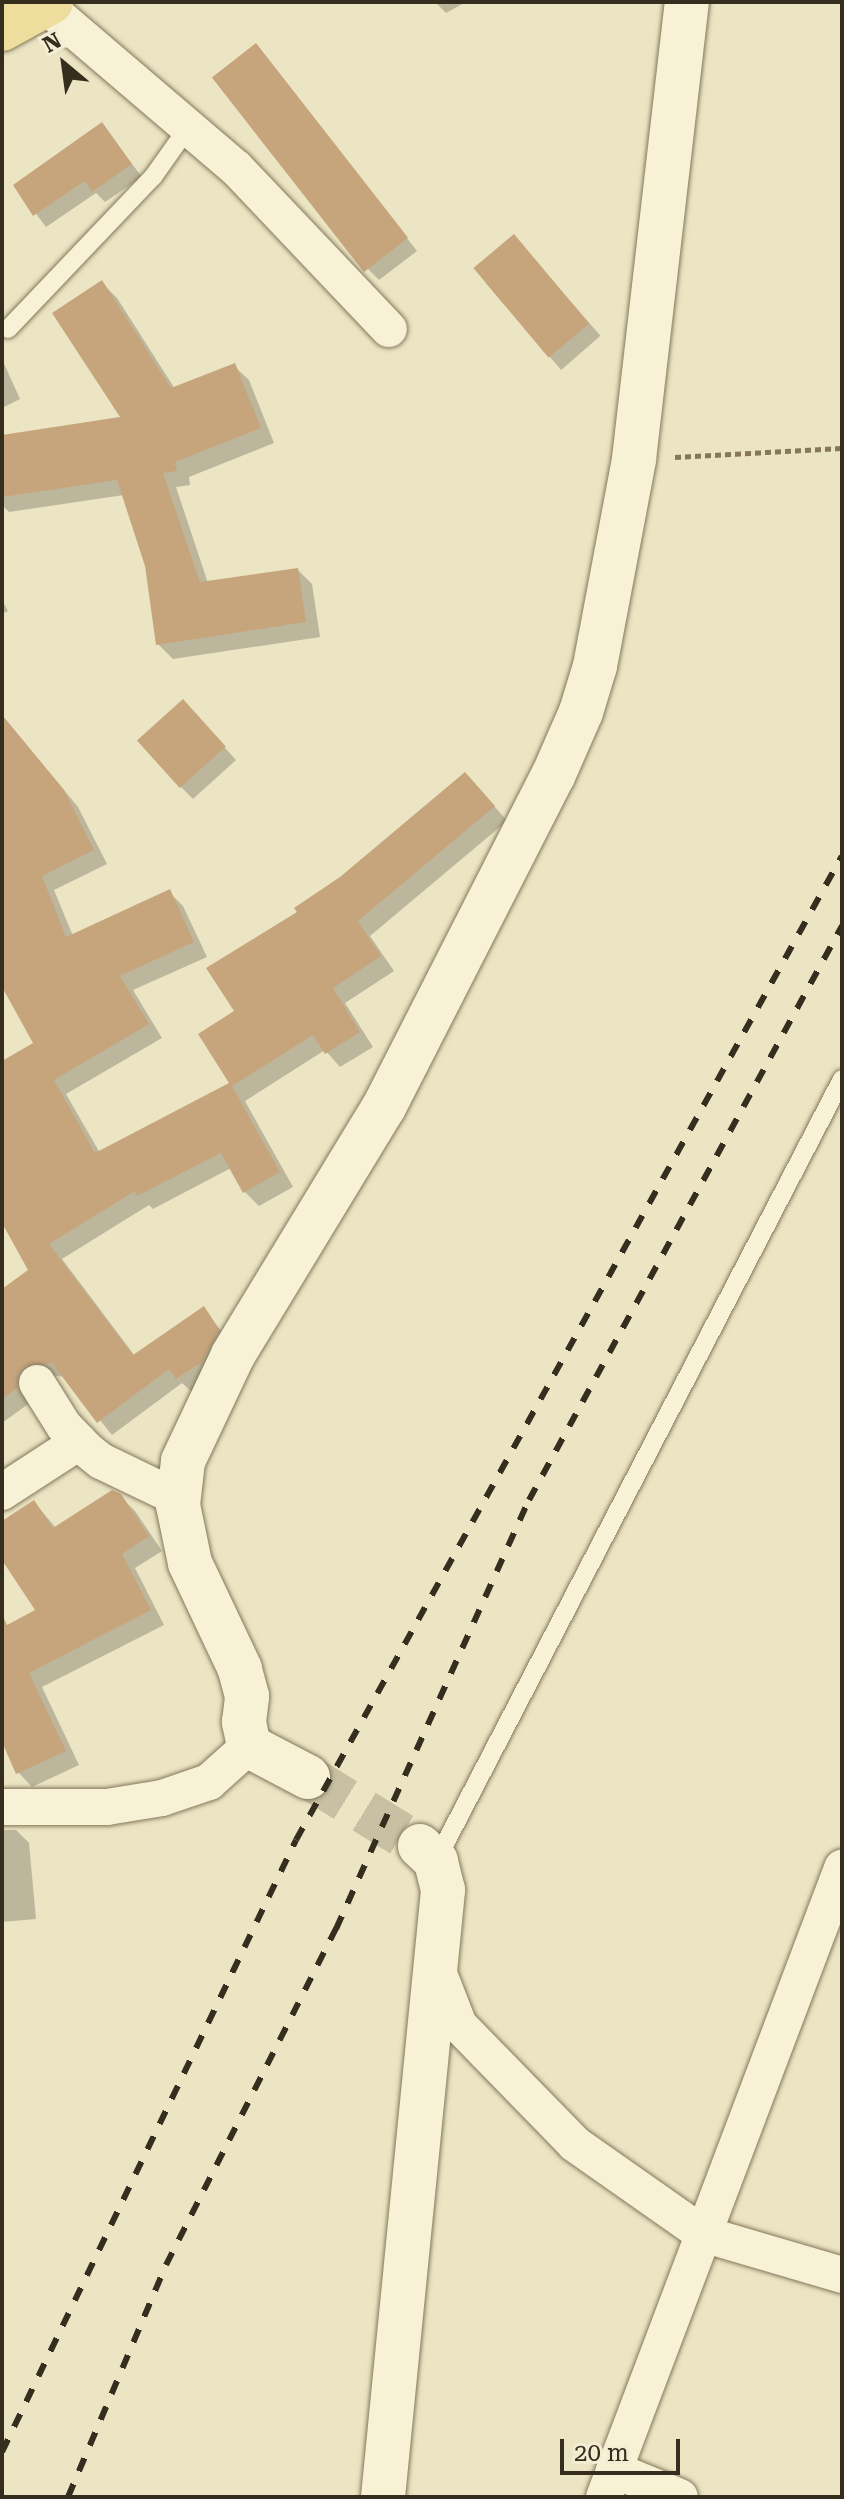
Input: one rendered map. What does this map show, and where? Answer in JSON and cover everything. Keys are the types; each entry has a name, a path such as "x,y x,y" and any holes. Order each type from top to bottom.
{"street":[{"path":"249,1746 244,1722 247,1696 240,1669 190,1563 178,1498 183,1461 233,1355 384,1107 575,725 595,666 634,459 687,2"},
{"path":"24,13 189,126 236,168 389,329"},
{"path":"37,1383 79,1442 101,1461 178,1498"},
{"path":"2,1492 79,1442"},
{"path":"249,1746 308,1777"},
{"path":"2,1807 107,1807 162,1798 209,1782 249,1746"},
{"path":"383,2497 443,1890 428,1853"},
{"path":"680,2497 609,2484 842,1868"},
{"path":"436,1966 459,2025 575,2144 703,2234 842,2275"}],"lane":[{"path":"8,329 153,177 189,126"},
{"path":"428,1853 842,1079"}],"path":[{"path":"634,459 842,448"}],"building":[{"path":"256,43 408,238 364,272 212,77"},
{"path":"102,122 132,164 92,192 85,181 33,216 13,185"},
{"path":"514,234 589,324 549,358 473,268"},
{"path":"102,280 171,388 235,363 261,428 175,462 177,471 163,473 200,582 298,568 306,622 156,645 145,566 117,480 2,497 2,435 120,417 52,313"},
{"path":"183,699 226,747 180,788 137,740"},
{"path":"2,715 64,790 94,850 42,876 66,937 170,889 194,942 120,976 149,1024 54,1080 95,1153 229,1083 198,1034 234,1011 206,968 297,912 294,908 340,877 465,772 495,806 358,921 381,956 333,988 360,1032 325,1054 313,1035 232,1086 280,1172 243,1193 221,1153 137,1196 135,1191 49,1244 133,1355 204,1306 219,1329 202,1362 176,1379 169,1369 97,1423 52,1363 25,1366 18,1374 17,1388 2,1399 2,1289 28,1270 2,1223 2,1061 33,1043 2,987"},
{"path":"112,1490 121,1494 149,1536 122,1554 151,1610 29,1673 66,1751 16,1774 2,1742 2,1614 7,1625 35,1610 2,1560 2,1521 34,1500 53,1528"}],"tunnel":[{"path":"308,1777 420,1846"}],"railway":[{"path":"2,2452 296,1840 842,856"},
{"path":"68,2497 166,2265 336,1929 529,1500 842,926"}]}
